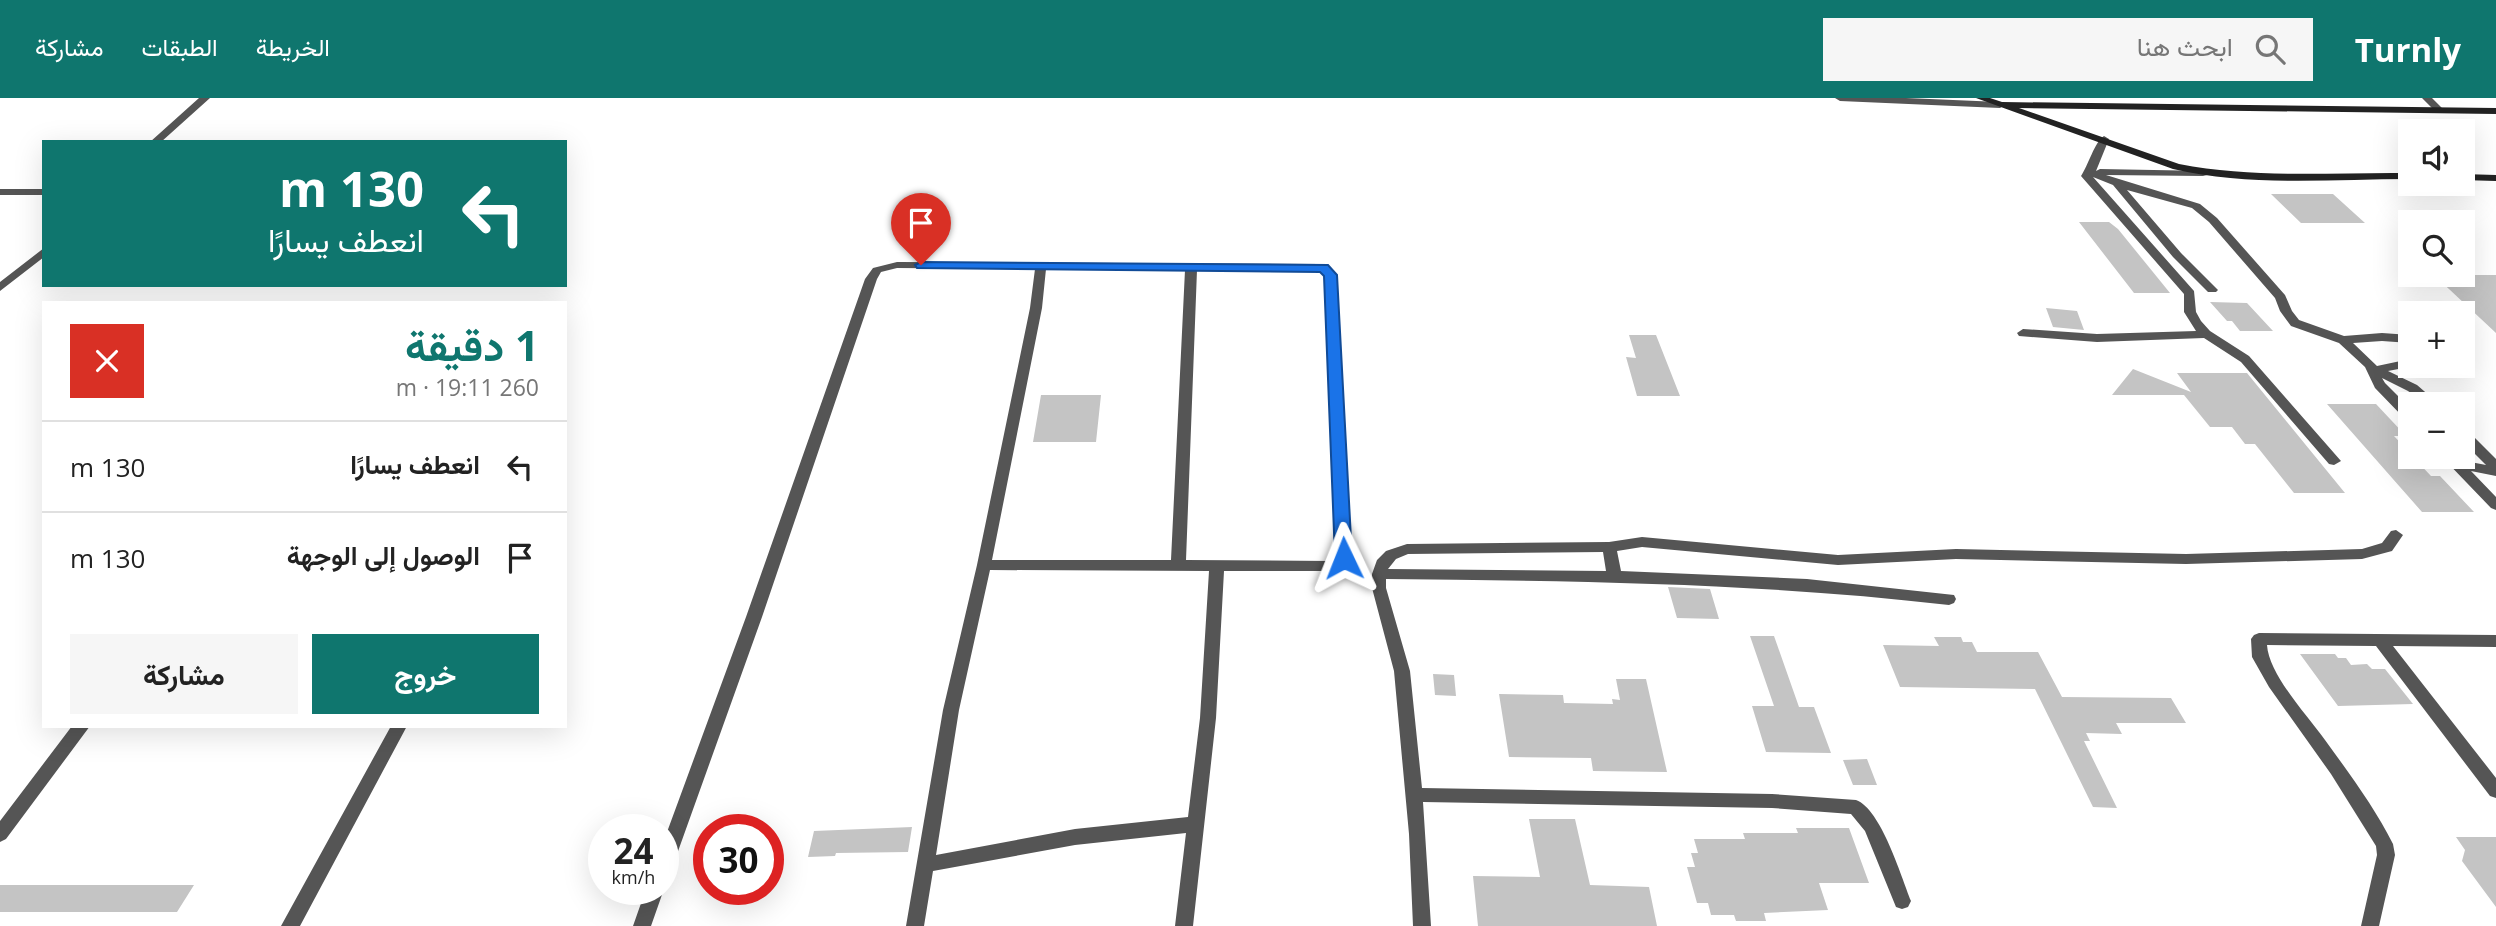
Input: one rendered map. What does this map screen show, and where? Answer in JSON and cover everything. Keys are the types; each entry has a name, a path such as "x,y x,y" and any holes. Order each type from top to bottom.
{"main road":[{"path":"1981,98 2104,139 2176,167 2203,173 2235,176 2398,176"},
{"path":"2000,105 2496,111"},
{"path":"2475,177 2496,178"}],"street":[{"path":"157,140 205,98"},
{"path":"1840,98 2000,105"},
{"path":"2427,98 2439,110"},
{"path":"2104,139 2086,176 2190,293 2190,312 2196,323 2206,334 2245,359 2334,461"},
{"path":"2089,172 2203,173"},
{"path":"2089,172 2116,183 2196,206 2213,220 2281,297 2286,311 2295,323 2343,340 2398,338"},
{"path":"2116,183 2177,255 2212,290"},
{"path":"0,192 42,192"},
{"path":"0,288 42,253"},
{"path":"679,824 754,618 871,279 877,270 897,265 1320,267 1331,275 1344,558 1333,566 984,565"},
{"path":"915,926 951,710 984,565 1036,308 1041,267"},
{"path":"1178,567 1191,267"},
{"path":"2022,333 2097,338 2206,334"},
{"path":"2343,340 2373,370 2379,385 2398,404"},
{"path":"2373,370 2398,365"},
{"path":"2373,370 2420,392"},
{"path":"2475,447 2496,469"},
{"path":"2475,465 2496,469"},
{"path":"2461,469 2496,505"},
{"path":"1422,926 1414,796 1402,671 1379,588 1382,564 1391,555 1407,549 1609,547 1643,542 1874,561 1915,555 1956,554 2186,559 2362,554 2387,547 2396,535"},
{"path":"1609,547 1614,576"},
{"path":"1804,557 1813,584"},
{"path":"1184,926 1208,718 1217,566"},
{"path":"1379,574 1614,576 1813,584 1949,599"},
{"path":"2370,926 2386,855 2384,844 2337,769 2275,683 2260,657 2259,639 2496,641"},
{"path":"2380,640 2496,791"},
{"path":"0,834 80,728"},
{"path":"290,926 398,728"},
{"path":"1414,796 1772,801 1856,807 1872,827 1902,901"},
{"path":"925,864 1075,836 1196,824"},
{"path":"642,926 650,905"}],"building":[{"path":"2271,194 2333,194 2365,223 2301,223"},
{"path":"2079,222 2109,222 2118,229 2170,293 2134,293"},
{"path":"2475,275 2496,275 2496,333 2475,313 2475,301 2462,301 2447,287 2475,287"},
{"path":"2210,302 2247,303 2273,331 2240,331"},
{"path":"2046,308 2077,311 2084,330 2053,327"},
{"path":"1629,335 1656,335 1680,396 1637,396 1626,357 1636,358"},
{"path":"2133,369 2191,392 2177,373 2247,373 2345,493 2294,493 2255,444 2245,444 2232,427 2210,427 2184,395 2112,395"},
{"path":"1041,395 1101,395 1096,442 1033,442"},
{"path":"2327,404 2376,404 2398,427 2398,436 2394,436 2398,440 2398,469 2424,469 2431,476 2440,476 2474,512 2422,512"},
{"path":"1668,587 1710,589 1719,619 1677,618"},
{"path":"1750,636 1774,636 1799,707 1814,707 1831,753 1766,752 1752,706 1774,706"},
{"path":"1934,637 1961,637 1963,642 1972,642 1977,652 2038,652 2062,697 2171,698 2186,723 2116,723 2122,734 2086,733 2090,741 2084,741 2117,808 2093,807 2035,689 1900,687 1883,645 1939,646"},
{"path":"2300,654 2335,654 2338,658 2346,658 2351,665 2367,664 2372,669 2385,669 2413,704 2338,706"},
{"path":"1433,674 1454,675 1456,696 1435,695"},
{"path":"1616,679 1646,679 1667,772 1593,771 1591,758 1509,757 1499,694 1563,695 1564,703 1613,704 1612,699 1620,700"},
{"path":"1867,759 1877,785 1853,785 1843,760"},
{"path":"1529,819 1575,819 1590,885 1649,887 1657,926 1478,926 1473,876 1540,877"},
{"path":"912,827 908,852 836,853 835,856 808,857 814,831"},
{"path":"1796,828 1849,828 1869,883 1819,883 1828,910 1764,913 1766,921 1736,921 1734,915 1711,915 1708,903 1697,903 1687,867 1695,867 1691,853 1698,853 1694,839 1745,839 1743,833 1798,833"},
{"path":"2456,837 2496,837 2496,907 2462,861 2465,850"},
{"path":"0,885 194,885 177,912 0,912"}],"route":[{"path":"921,265 1324,268 1331,275 1344,558"}]}
